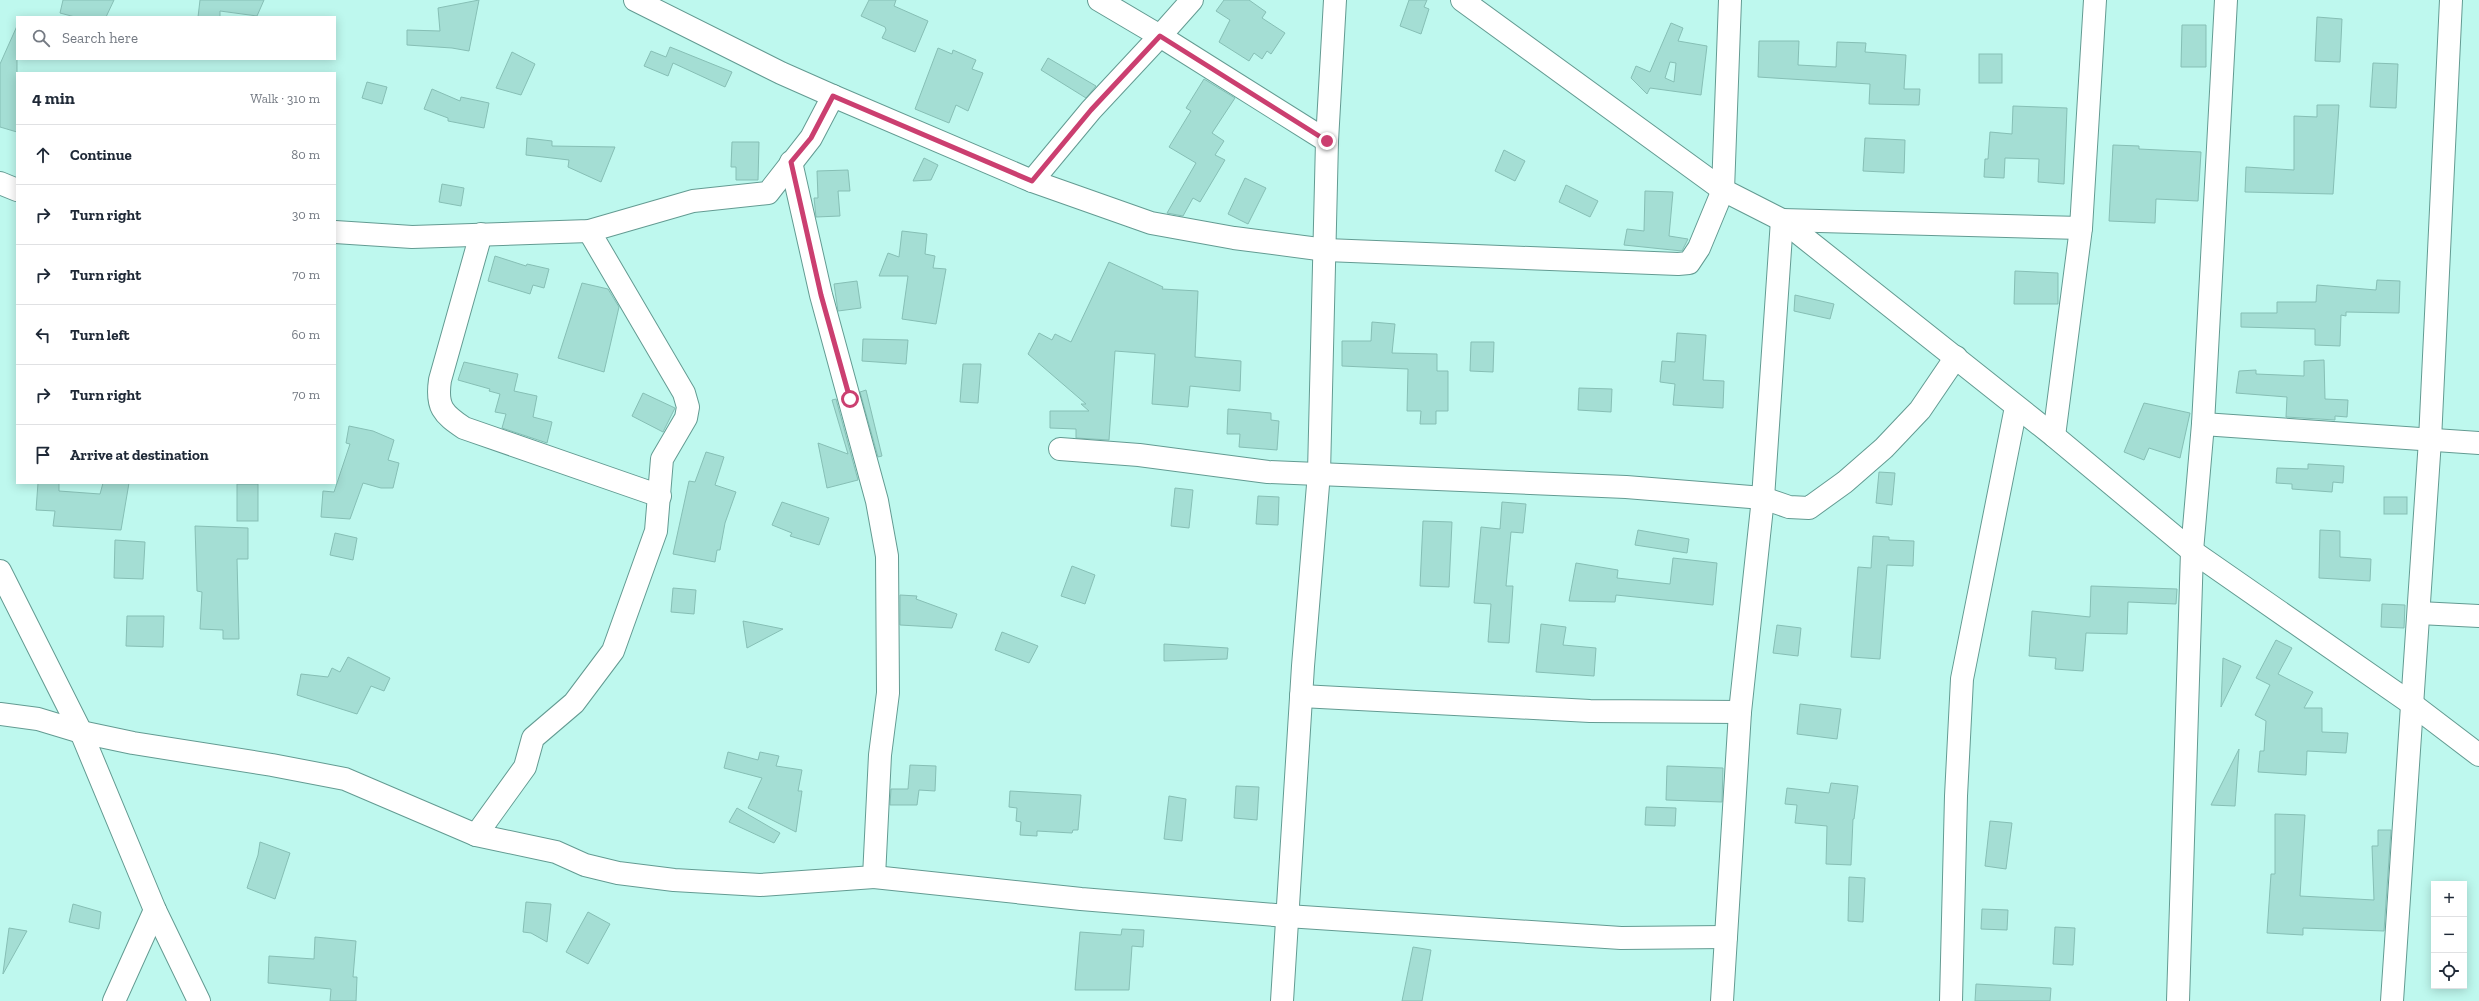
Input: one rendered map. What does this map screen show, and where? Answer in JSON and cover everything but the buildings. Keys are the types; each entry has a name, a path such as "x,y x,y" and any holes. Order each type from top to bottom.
{"street":[{"path":"635,0 781,73 833,96 1032,181 1151,223 1234,238 1326,250 1678,264 1689,263 1699,248 1723,190 1730,0"},
{"path":"1099,0 1160,36 1327,141"},
{"path":"1032,181 1091,110 1192,0"},
{"path":"1282,1001 1301,696 1319,473 1326,250 1327,141 1335,0"},
{"path":"1462,0 1723,190 1782,220 1956,357 2192,550 2412,704 2479,755"},
{"path":"2054,436 2081,228 2095,0"},
{"path":"2178,1001 2192,550 2203,424 2226,0"},
{"path":"2392,1001 2430,440 2451,0"},
{"path":"336,232 412,237 589,231 693,200 768,193 811,138 833,96"},
{"path":"791,162 821,295 875,494 887,556 888,693 879,763 874,877"},
{"path":"0,183 16,190"},
{"path":"1782,220 2081,228"},
{"path":"1722,1001 1740,712 1763,498 1782,220"},
{"path":"476,835 525,767 533,738 574,703 613,651 656,531 662,459 671,440 682,427 688,407 684,393 589,231"},
{"path":"481,234 440,380 438,394 440,405 446,417 464,428 660,496"},
{"path":"1060,449 1139,455 1268,472 1626,487 1763,498 1789,507 1809,508 1845,482 1884,448 1920,410 1956,357"},
{"path":"1950,1001 1956,796 1962,678 2016,407"},
{"path":"2203,424 2479,443"},
{"path":"0,571 81,732 155,910 199,1001"},
{"path":"2419,613 2479,616"},
{"path":"1301,696 1590,711 1740,712"},
{"path":"0,714 38,719 81,732 133,743 272,765 345,779 476,835 556,852 585,865 618,873 674,880 760,885 874,877 1081,899 1287,916 1621,938 1726,938"},
{"path":"114,1001 155,910"}],"route":[{"path":"850,399 821,295 791,162 811,138 833,96 1032,181 1091,110 1160,36 1327,141"}]}
